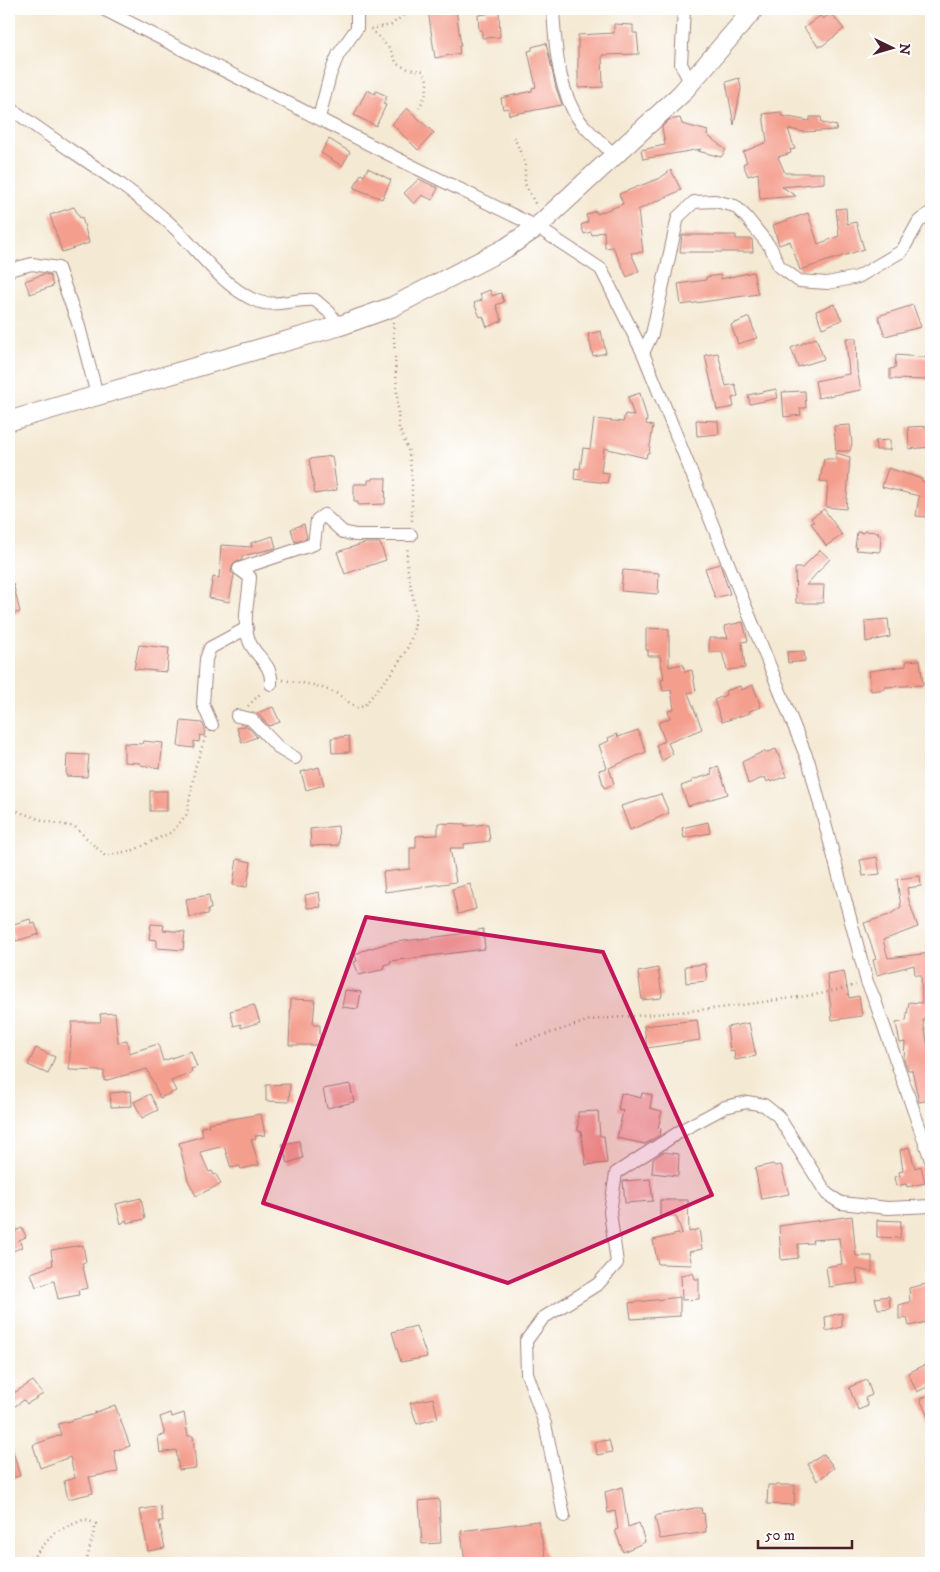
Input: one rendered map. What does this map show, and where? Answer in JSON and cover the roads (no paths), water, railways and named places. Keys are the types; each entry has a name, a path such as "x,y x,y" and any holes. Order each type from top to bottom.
{"street":[{"path":"103,9 319,118 542,222 601,269 643,353 809,763 867,982 931,1160"},
{"path":"319,118 330,75 338,55 357,28 357,9"},
{"path":"553,9 554,38 561,74 574,111 614,155"},
{"path":"684,9 680,64 690,82"},
{"path":"9,421 339,326 392,306 506,248 542,222 681,94 754,9"},
{"path":"9,107 167,221 207,263 244,294 256,301 272,304 315,300 329,312 339,326"},
{"path":"643,353 652,334 678,217 694,202 715,201 735,206 771,248 779,266 799,281 827,283 858,277 902,251 918,221 931,212"},
{"path":"9,270 32,264 58,268 78,322 97,395"},
{"path":"271,684 269,669 250,643 245,622 250,577 255,564 314,544 317,520 324,515 343,532 411,535"},
{"path":"212,725 203,704 206,659 210,648 247,628"},
{"path":"237,716 251,719 280,749 295,758"},
{"path":"564,1516 545,1424 527,1373 526,1341 543,1318 598,1284 617,1263 610,1212 616,1174 684,1129 725,1107 747,1102 764,1104 778,1116 826,1194 841,1204 888,1208 931,1206"}]}
